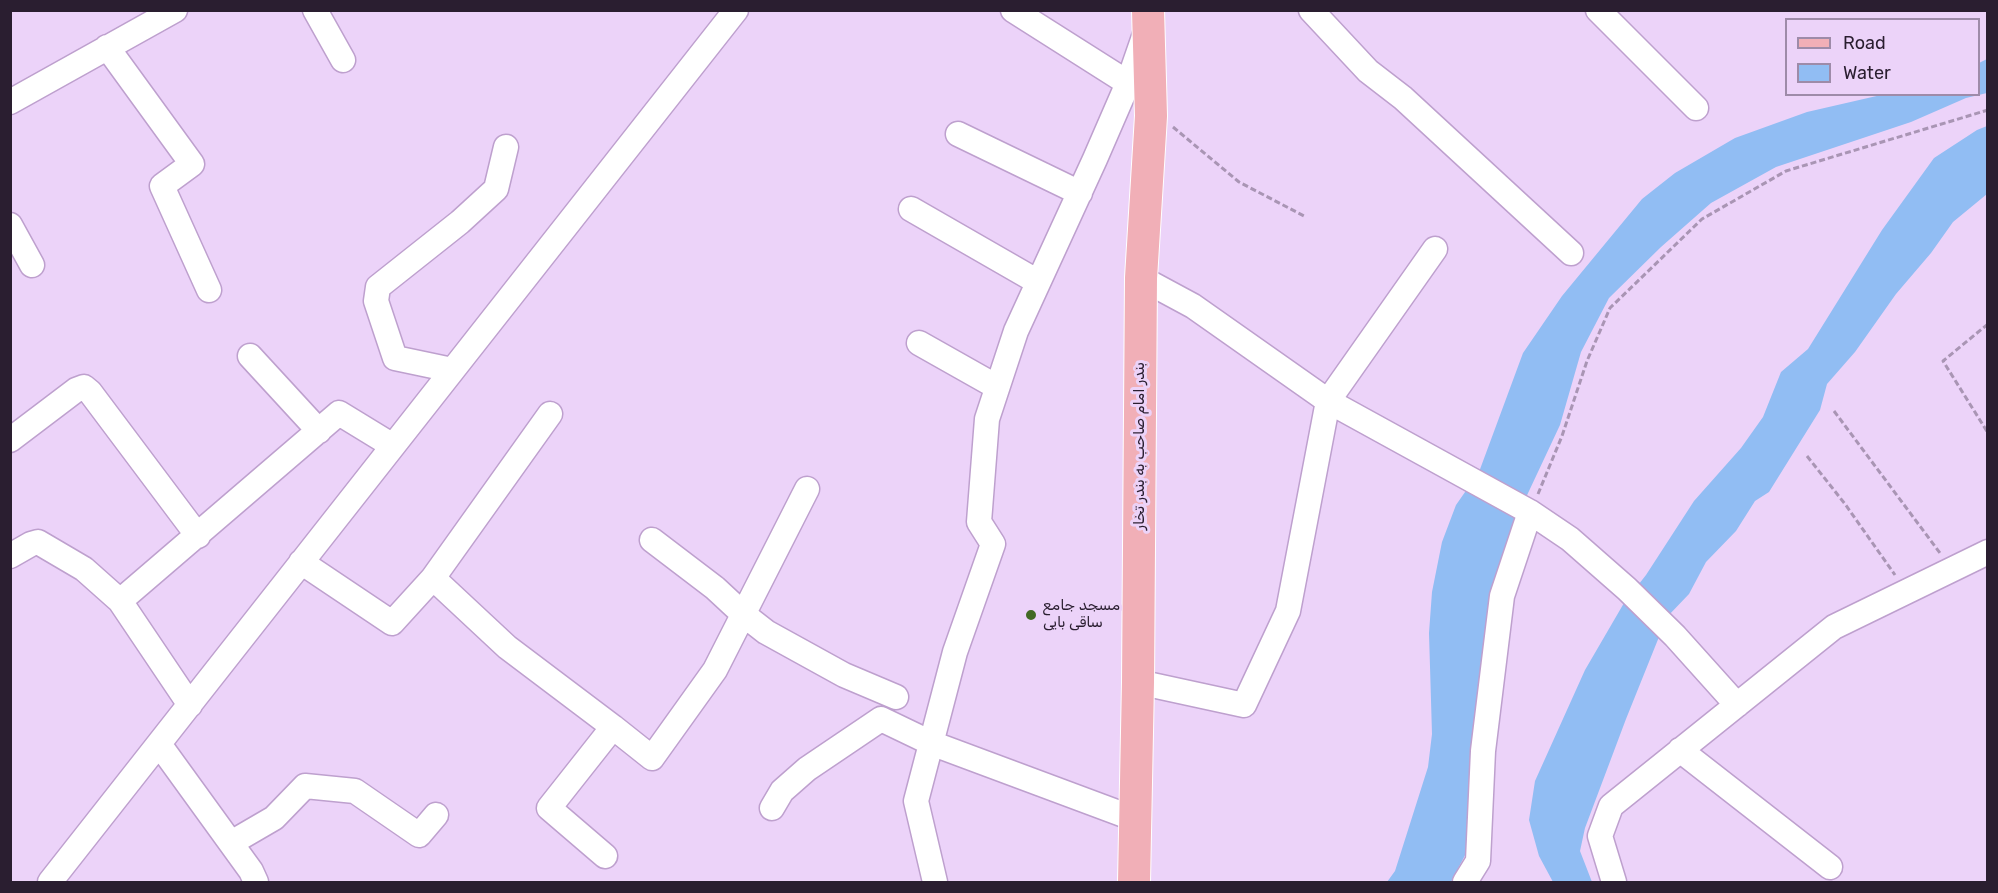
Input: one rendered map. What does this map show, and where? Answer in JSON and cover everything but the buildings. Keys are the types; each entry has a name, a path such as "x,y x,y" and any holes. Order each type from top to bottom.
{"main road":[{"name":"بندر امام صاحب به بندر تخار","path":"1134,882 1141,279 1151,116 1148,19"}],"street":[{"path":"10,102 175,10"},
{"path":"315,10 344,60"},
{"path":"50,882 736,10"},
{"path":"1013,10 1128,83"},
{"path":"1311,10 1368,71 1403,99 1571,253"},
{"path":"1598,10 1696,108"},
{"path":"935,882 916,801 955,652 993,544 979,522 987,419 1016,331 1128,83 1148,19"},
{"path":"107,47 192,164 162,186 209,290"},
{"path":"958,134 1080,193"},
{"path":"452,370 395,358 376,301 378,287 460,222 496,189 506,147"},
{"path":"911,209 1038,282"},
{"path":"10,225 32,265"},
{"path":"1138,682 1244,705 1288,612 1328,401 1435,249"},
{"path":"1141,279 1193,306 1328,401 1530,512 1570,540 1627,589 1675,636 1737,705"},
{"path":"919,343 997,387"},
{"path":"250,356 319,431"},
{"path":"10,440 76,390 84,387 198,536"},
{"path":"120,601 339,414 393,446"},
{"path":"302,562 392,623 433,578 550,414"},
{"path":"433,578 507,647 652,758 715,670 807,489"},
{"path":"1465,882 1478,861 1483,751 1502,596 1530,512"},
{"path":"652,540 715,588 766,632 844,675 896,697"},
{"path":"10,556 31,543 38,542 84,569 120,601 190,705"},
{"path":"1614,882 1600,836 1611,806 1834,627 1952,569 1984,559"},
{"path":"772,808 782,791 807,769 881,719 931,743 1135,819"},
{"path":"605,856 549,808 613,727"},
{"path":"159,744 251,871 256,882"},
{"path":"1680,750 1830,867"},
{"path":"231,843 274,818 305,786 355,791 419,836 436,815"}],"path":[{"path":"1530,512 1562,436 1587,361 1610,308 1702,219 1786,171 1988,110"},
{"path":"1151,116 1169,124 1239,182 1306,217"},
{"path":"1988,324 1943,361 1988,433"},
{"path":"1834,411 1952,569"},
{"path":"1807,456 1845,504 1906,591"}],"water":[{"path":"1987,59 1987,93 1980,95 1980,62"},
{"path":"1877,96 1974,96 1911,122 1776,167 1711,203 1661,247 1609,298 1581,352 1560,425 1514,523 1491,590 1481,661 1473,840 1451,882 1387,882 1395,871 1428,767 1432,734 1429,633 1432,592 1442,542 1456,505 1479,472 1523,353 1562,296 1642,199 1675,173 1735,138 1807,112"},
{"path":"1987,126 1987,194 1953,222 1931,253 1896,294 1855,352 1827,384 1820,410 1769,492 1755,501 1736,531 1706,562 1689,594 1667,617 1585,828 1580,851 1592,882 1553,882 1539,856 1529,820 1535,781 1585,670 1624,603 1646,575 1694,501 1741,448 1763,417 1781,372 1808,349 1882,230 1934,158"}],"place":[{"name":"مسجد جامع ساقی بایی","path":"1031,615"}]}
